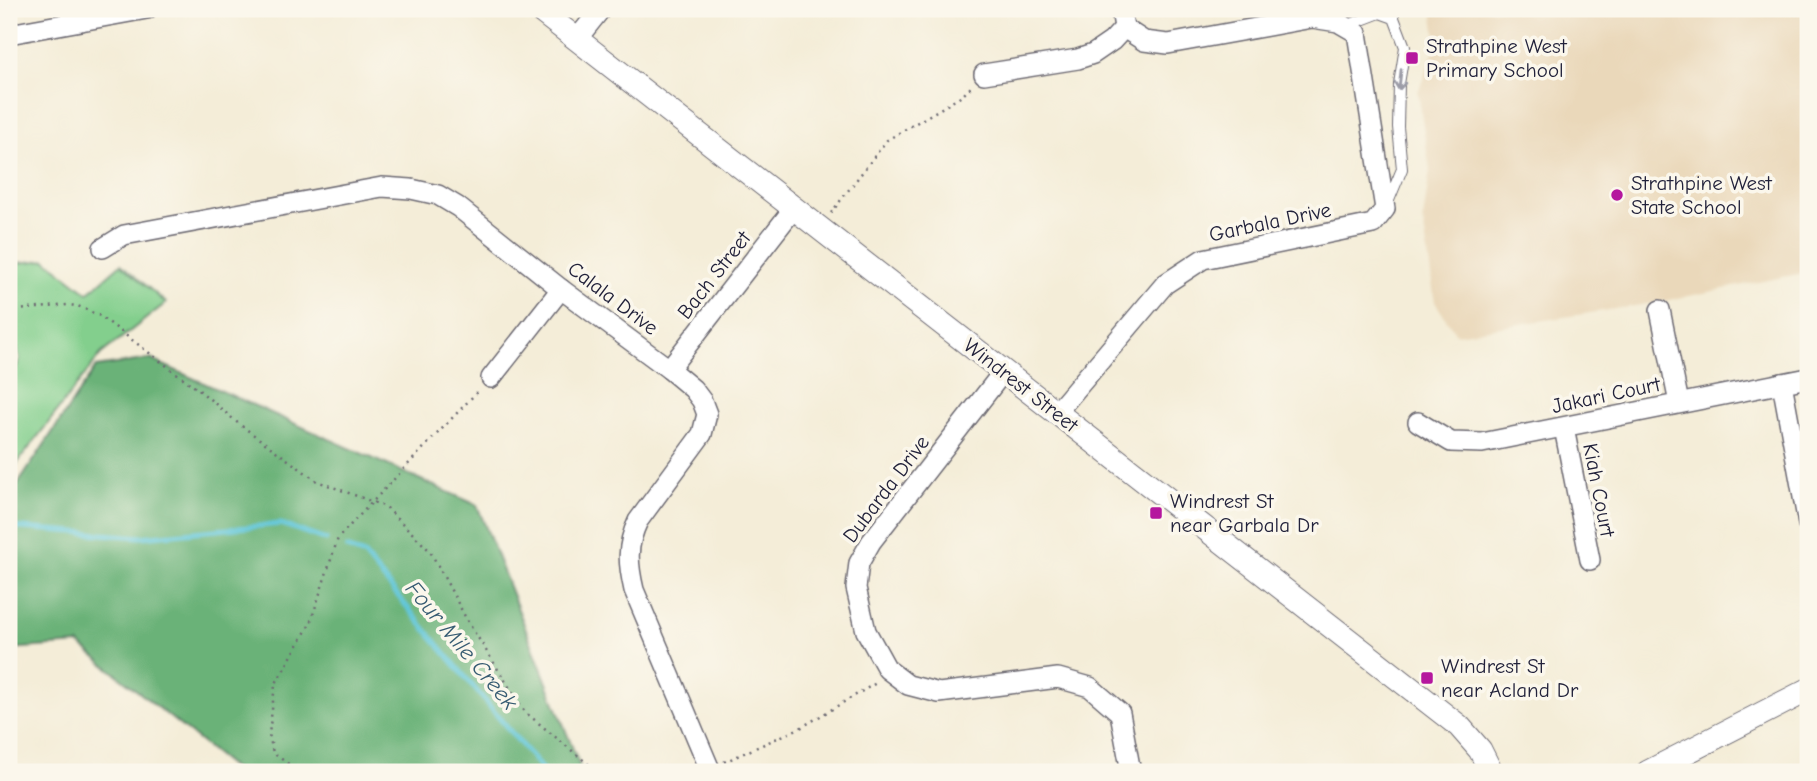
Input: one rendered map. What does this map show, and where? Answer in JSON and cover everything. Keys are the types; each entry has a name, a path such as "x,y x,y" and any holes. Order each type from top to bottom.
{"street":[{"path":"9,34 60,16 146,9"},
{"name":"Windrest Street","path":"538,9 1459,726 1480,750 1492,772"},
{"path":"577,39 601,9"},
{"path":"984,74 1078,59 1093,54 1111,42 1123,18 1144,41 1168,44 1312,18 1338,22 1357,33 1385,209"},
{"name":"Calala Drive","path":"103,248 135,233 382,187 411,189 438,195 458,206 561,289 693,389 707,414 702,434 638,521 631,535 628,552 634,590 710,770"},
{"name":"Bach Street","path":"669,369 794,208"},
{"name":"Garbala Drive","path":"1056,413 1165,284 1203,259 1373,224 1385,209"},
{"path":"491,378 561,289"},
{"path":"1660,310 1679,403"},
{"name":"Dubarda Drive","path":"1003,372 871,542 859,563 856,588 866,631 887,669 908,685 939,693 1058,678 1090,687 1121,713 1131,772"},
{"name":"Jakari Court","path":"1418,422 1451,442 1482,443 1808,378"},
{"path":"1782,383 1808,524"},
{"name":"Kiah Court","path":"1563,428 1590,560"},
{"path":"1648,772 1808,690"}],"lane":[{"path":"1345,26 1380,13 1395,18 1405,47 1399,84 1398,127 1402,169 1385,209"}],"path":[{"path":"828,216 887,140 962,96 984,74"},
{"path":"9,311 67,305 78,306 100,316 317,481 386,507 430,551 468,622 525,712 595,772"},
{"path":"300,772 273,754 269,734 275,685 310,624 338,538 491,378"},
{"path":"710,770 802,727 879,681"}],"shaded area":[{"name":"Strathpine West State School","path":"1432,9 1808,9 1808,272 1654,303 1456,334 1435,302 1423,220 1430,170 1418,92 1437,43"}],"green space":[{"path":"46,260 88,293 121,264 166,303 101,354 9,474 9,387 20,358 9,329 9,264"},
{"path":"150,359 477,505 582,772 238,772 79,644 9,649 9,494 96,367"}],"waterway":[{"name":"Four Mile Creek","path":"9,527 141,537 281,524 326,540"},
{"name":"Four Mile Creek","path":"347,548 364,555 544,772"}],"place":[{"name":"Strathpine West Primary School","path":"1412,58"},
{"name":"Strathpine West State School","path":"1617,195"},
{"name":"Windrest St near Garbala Dr","path":"1156,513"},
{"name":"Windrest St near Acland Dr","path":"1427,678"}]}
